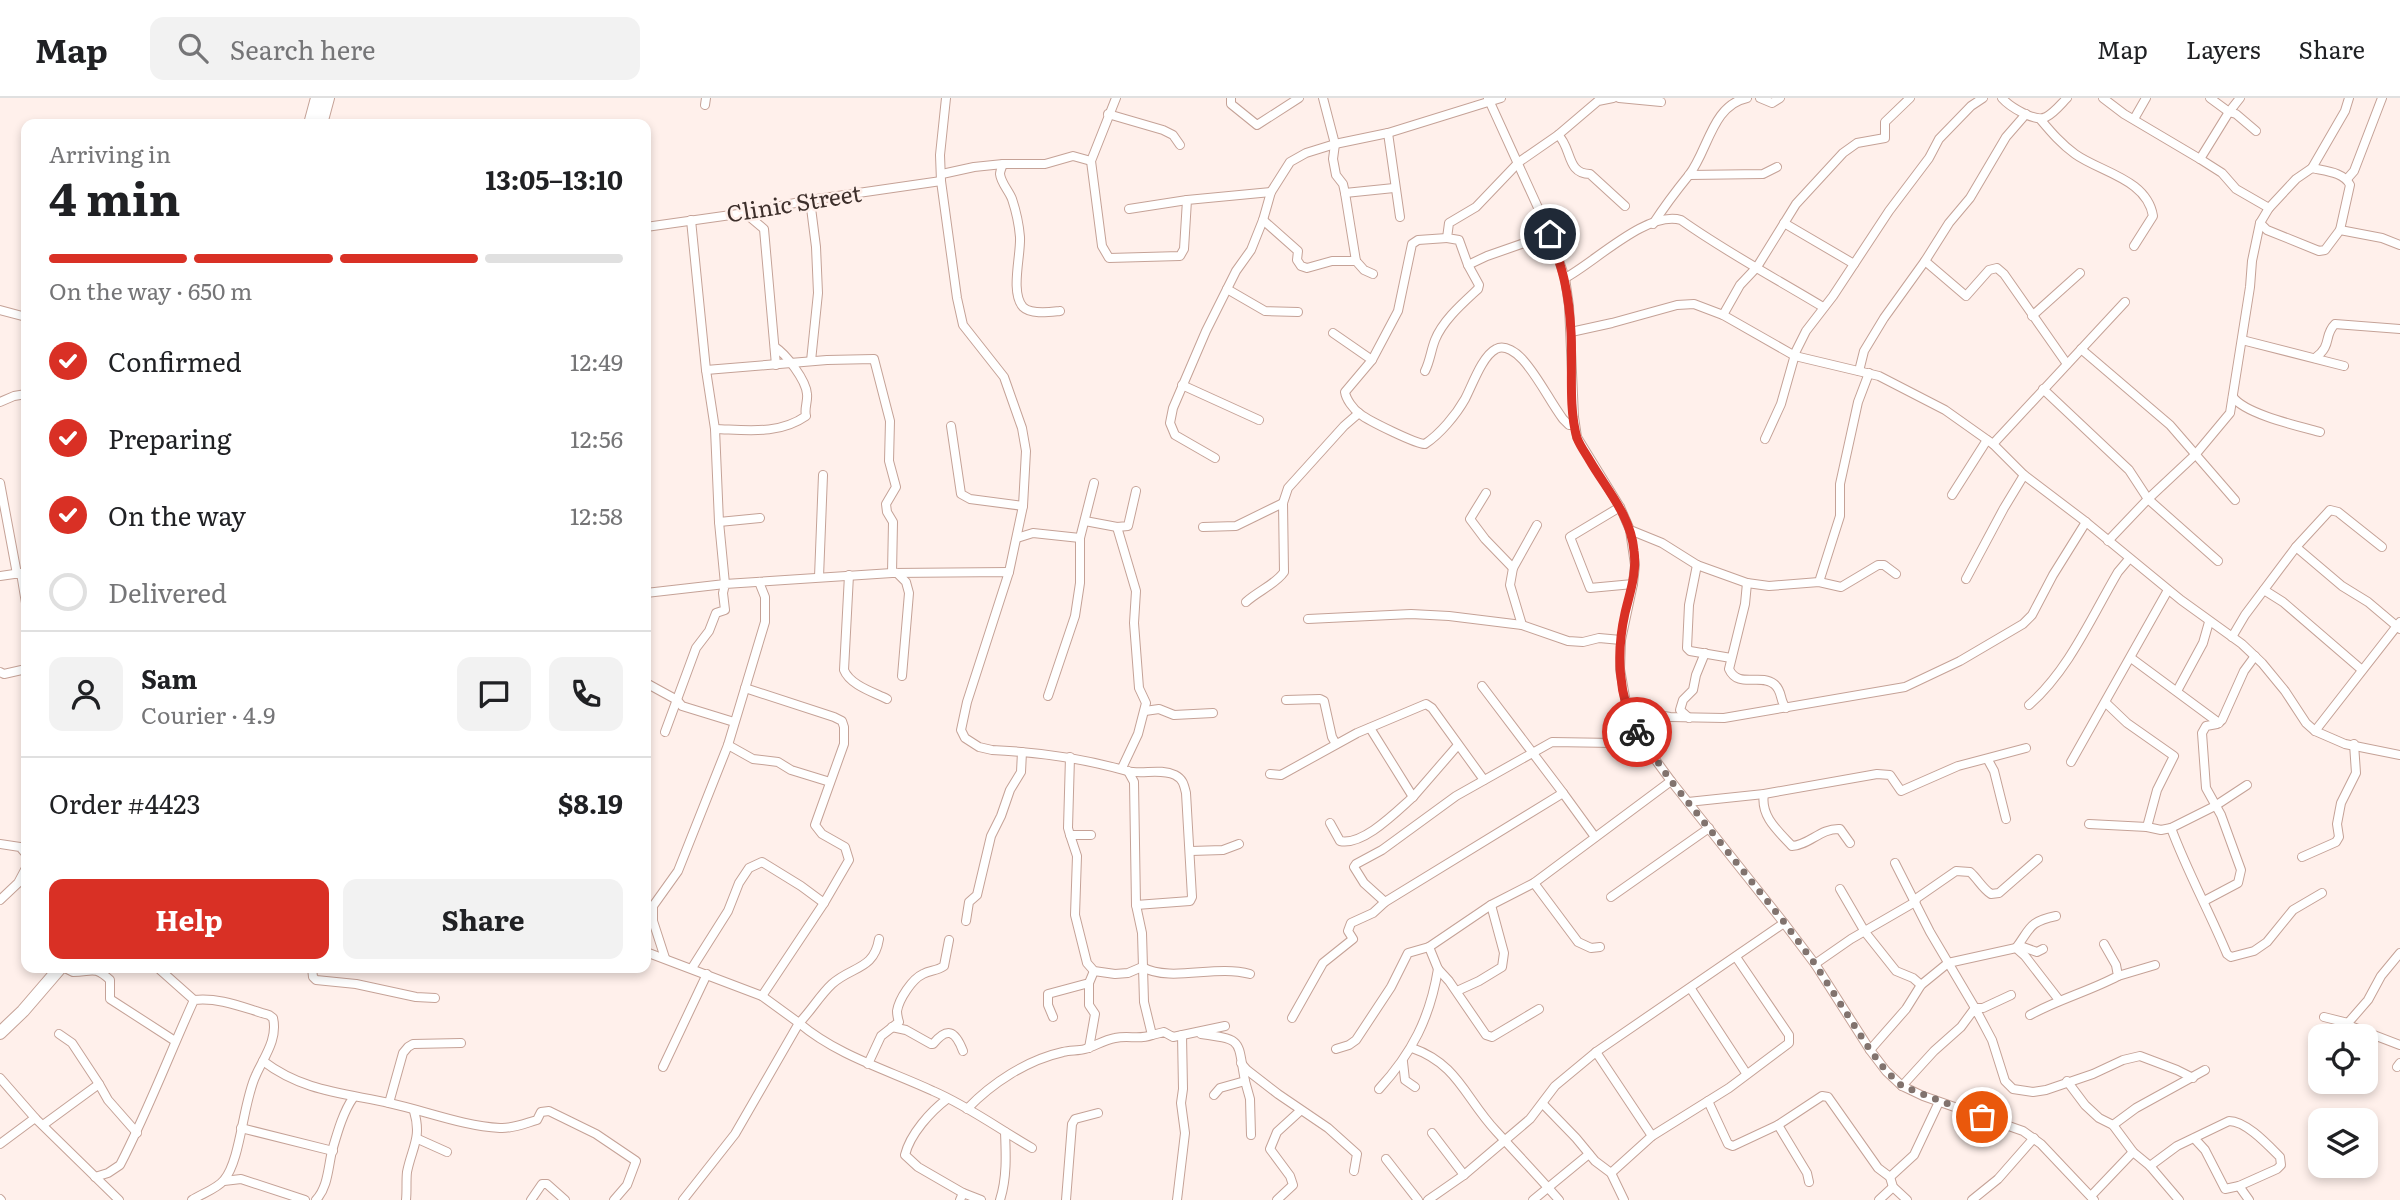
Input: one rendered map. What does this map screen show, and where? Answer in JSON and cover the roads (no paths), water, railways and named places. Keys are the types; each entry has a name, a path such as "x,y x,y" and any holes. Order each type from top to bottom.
{"highway":[{"path":"311,119 317,98"},
{"path":"322,119 328,98"},
{"path":"0,1022 22,1002 47,973"},
{"path":"0,1033 57,973"}],"street":[{"path":"946,98 940,155 941,177 963,325 1004,377 1022,428 1026,451 1023,506 1017,538 961,730 965,738 979,747 992,750 1070,757 1125,770 1166,772 1178,776 1186,793 1192,897 1190,901 1136,905"},
{"path":"1116,98 1091,162 1102,246 1109,258 1180,256 1184,249 1187,200"},
{"path":"1231,98 1231,104 1256,125 1299,98"},
{"path":"1323,98 1335,144 1335,167 1345,193 1356,261 1364,270 1373,274"},
{"path":"1215,458 1175,435 1170,423 1173,408 1227,289 1251,250 1271,192 1290,162 1306,153 1335,144 1388,133 1501,98"},
{"path":"1447,238 1450,223 1476,207 1519,162 1598,102 1613,98"},
{"path":"1619,98 1661,102"},
{"path":"1724,98 1730,106"},
{"path":"1652,225 1689,174 1713,128 1730,106 1747,98"},
{"path":"1760,98 1772,103 1780,98"},
{"path":"1723,315 1796,204 1843,153 1857,143 1885,138 1885,122 1910,98"},
{"path":"1765,439 1781,404 1806,331 1888,211 1929,158 1939,139 1971,106 1983,98"},
{"path":"2002,98 2010,107 2040,119 2062,145 2078,156 2131,182 2150,206 2153,216 2134,246"},
{"path":"2040,119 2047,117 2067,98"},
{"path":"2103,98 2222,173 2236,189 2269,208"},
{"path":"2134,119 2146,98"},
{"path":"2210,98 2236,114 2256,131"},
{"path":"2200,159 2240,98"},
{"path":"2108,541 2195,455 2230,413 2260,223 2269,208 2296,179 2312,168 2345,111 2349,98"},
{"path":"2347,179 2354,171 2382,98"},
{"path":"1489,100 1550,234 1565,278 1571,332 1575,425 1579,442 1620,507 1630,530 1634,549 1633,584 1621,639 1622,683 1628,714 1639,736 1671,781 1784,922 1815,964 1870,1050 1902,1086 2023,1131 2034,1138 2092,1198 2133,1152"},
{"path":"1108,114 1163,130 1173,135 1180,145"},
{"path":"1859,371 1867,346 1900,293 1970,198 2006,137 2026,114"},
{"path":"1388,133 1399,218"},
{"path":"1558,135 1568,149 1569,158 1577,171 1580,174 1590,174 1625,206"},
{"name":"Clinic Street","path":"651,226 745,213 941,177 974,167 1045,164 1073,156 1091,162"},
{"path":"1003,164 1000,175 1012,199 1020,233 1017,293 1025,309 1060,311"},
{"path":"1689,174 1763,174 1777,167"},
{"path":"2260,223 2267,230 2319,251 2325,250 2340,230 2350,185 2347,179 2312,168"},
{"path":"1345,193 1394,188"},
{"path":"1129,209 1271,192"},
{"path":"810,200 818,293 811,361"},
{"path":"745,213 764,229 776,365"},
{"path":"1565,278 1623,238 1673,218 1681,220 1823,307"},
{"path":"1263,219 1298,251 1297,260 1301,266 1307,268 1332,261 1356,261"},
{"path":"665,732 696,648 709,631 716,613 725,610 715,429 706,370 691,220"},
{"path":"1784,223 1854,264"},
{"path":"2340,230 2382,238 2400,245"},
{"path":"1468,265 1550,234"},
{"path":"1425,371 1431,360 1433,342 1440,331 1478,289 1479,285 1459,240 1418,240 1412,244 1398,311 1372,359 1345,391 1346,397 1359,413 1415,442 1425,443 1443,427 1464,401 1491,352 1498,347 1504,347 1522,359 1563,419 1569,425 1575,425"},
{"path":"1925,261 1966,296 1989,270 1997,268 2004,274 2067,364"},
{"path":"2032,316 2080,273"},
{"path":"1227,289 1265,311 1298,312"},
{"path":"1952,495 1990,442 2125,302"},
{"path":"1571,332 1677,305 1693,304 1723,315 1796,356 1879,376 1945,410 1990,442 2024,475 2209,622 2232,637 2255,656 2315,732 2327,738 2400,755"},
{"path":"0,310 21,316"},
{"path":"2315,358 2324,351 2331,328 2335,324 2400,329"},
{"path":"1333,334 1372,359"},
{"path":"2242,340 2344,366"},
{"path":"715,429 777,429 793,425 806,416 804,411 807,390 787,355 775,347"},
{"path":"2081,349 2170,425 2235,500"},
{"path":"706,370 811,361 874,359 890,421 889,461 895,487 886,504 893,522 895,573 906,582 909,593 902,676"},
{"path":"1819,582 1840,516 1840,484 1858,402 1869,373"},
{"path":"1182,384 1259,420"},
{"path":"2042,389 2129,470 2148,499 2218,561"},
{"path":"0,402 21,395"},
{"path":"2233,397 2237,403 2257,412 2320,432"},
{"path":"1246,602 1279,579 1284,572 1283,503 1288,488 1359,413"},
{"path":"951,426 961,494 970,499 1023,506"},
{"path":"818,577 823,475"},
{"path":"1966,579 2024,475"},
{"path":"0,483 21,573 0,576"},
{"path":"1048,696 1075,616 1080,583 1080,538 1094,483"},
{"path":"1085,521 1126,527 1130,524 1136,491"},
{"path":"1486,493 1470,519 1513,568"},
{"path":"1203,527 1236,526 1283,503"},
{"path":"1620,507 1570,537 1590,588 1633,584"},
{"path":"2232,637 2295,547 2330,510 2338,512 2382,547"},
{"path":"719,522 760,518"},
{"path":"1628,714 1724,718 1905,687 1993,643 2023,624 2032,615 2086,522"},
{"path":"1522,625 1510,585 1513,568 1537,524"},
{"path":"1117,527 1136,592 1139,688 1146,703 1125,770"},
{"path":"1630,530 1662,542 1697,565 1747,583 1769,586 1819,582 1842,587 1878,565 1884,565 1896,574"},
{"path":"1017,538 1033,533 1080,538"},
{"path":"2295,547 2342,586 2399,626 2315,732"},
{"path":"2029,705 2046,688 2066,659 2118,572 2129,559"},
{"path":"1697,565 1689,606 1687,642 1690,651 1731,658"},
{"path":"651,592 849,575 1009,572"},
{"path":"849,575 844,670 846,676 853,681 887,699"},
{"path":"665,958 653,921 653,906 678,871 727,745 765,622 765,597 760,582"},
{"path":"1747,583 1745,604 1729,668 1733,676 1744,680 1772,683 1780,691 1781,702 1786,708"},
{"path":"2071,762 2168,590"},
{"path":"2264,590 2283,602 2362,670"},
{"path":"1308,619 1411,614 1486,619 1522,625 1568,641 1621,639"},
{"path":"2177,691 2203,643 2209,622"},
{"path":"1689,718 1680,710 1681,705 1693,690 1705,653"},
{"path":"2204,901 2238,883 2241,870 2221,816 2206,788 2202,733 2206,726 2219,723 2233,699 2244,671 2255,656"},
{"path":"2131,657 2219,723"},
{"path":"0,672 4,674 21,670"},
{"path":"651,686 677,700 682,706 734,722"},
{"path":"1482,686 1595,837"},
{"path":"745,688 834,716 842,721 844,727 844,744 815,825 822,834 845,847 849,860 824,903 761,996"},
{"path":"1286,699 1324,701 1336,744"},
{"path":"2106,703 2127,723 2174,757 2157,790 2147,827"},
{"path":"1270,774 1281,775 1336,744 1426,704 1432,708 1484,780"},
{"path":"1145,710 1158,709 1174,715 1213,713"},
{"path":"1370,728 1413,797"},
{"path":"1385,902 1364,883 1354,867 1382,850 1440,806 1552,741 1615,743 1639,736"},
{"path":"2302,857 2336,842 2339,837 2337,824 2341,803 2356,773 2354,744"},
{"path":"727,745 753,759 765,758 830,782"},
{"path":"1330,823 1339,841 1348,842 1383,824 1413,797 1458,745"},
{"path":"1688,802 1765,794 1886,774 1890,775 1901,791 1958,766 2026,748"},
{"path":"966,920 969,902 977,895 991,836 1010,790 1021,772 1022,752"},
{"path":"1070,757 1067,818 1077,856 1075,915 1087,963 1094,971 1115,974 1128,973 1142,967"},
{"path":"1988,760 1994,771 2006,819"},
{"path":"1125,770 1134,782 1136,905 1142,933 1144,1002 1152,1035"},
{"path":"1336,1049 1356,1040 1391,987 1408,953 1429,947 1490,905 1534,883 1671,781"},
{"path":"2089,824 2161,830 2171,828 2215,806 2247,785"},
{"path":"1292,1018 1323,963 1353,939 1348,931 1351,923 1373,913 1385,902 1563,793"},
{"path":"1765,794 1765,815 1792,846 1799,846 1831,828 1840,829 1850,843"},
{"path":"1611,897 1709,828"},
{"path":"2171,828 2189,875 2204,901 2227,954 2231,957 2254,951 2267,942 2292,910 2322,893"},
{"path":"1070,835 1091,835"},
{"path":"0,844 21,848"},
{"path":"1191,851 1223,850 1239,844"},
{"path":"1815,964 1915,902 1956,872 1970,872 1984,889 1991,894 1999,893 2038,859"},
{"path":"692,968 728,911 739,883 753,865 762,862 824,903"},
{"path":"1895,863 1992,1040 2006,1081 2013,1088 2034,1092 2046,1090 2140,1056 2193,1079"},
{"path":"0,900 21,877"},
{"path":"1534,883 1578,942 1591,948 1600,947"},
{"path":"1840,889 1865,932 1896,971 1913,978 1921,985"},
{"path":"1457,991 1502,967 1504,953 1490,905"},
{"path":"2016,948 2025,932 2032,926 2045,918 2056,916"},
{"path":"1428,1200 1464,1175 1530,1119 1544,1104 1555,1086 1596,1052 1691,989 1784,922"},
{"path":"683,1200 735,1134 799,1023 831,985 872,958 877,951 879,939"},
{"path":"868,1064 881,1036 899,1023 897,1010 903,996 922,974 940,969 944,965 948,940"},
{"path":"2104,944 2116,965 2118,976"},
{"path":"1429,947 1438,969 1457,991 1482,1031 1492,1037 1539,1009"},
{"path":"1870,1050 1906,1009 1921,985 1948,963 2016,948 2023,947 2037,952 2043,949"},
{"path":"2016,948 2059,1000"},
{"path":"651,953 761,996 818,1039 868,1064 935,1091 1032,1148"},
{"path":"2324,1017 2348,1023 2368,1000 2381,976 2400,953"},
{"path":"1611,1173 1653,1136 1707,1101 1791,1040 1736,957"},
{"path":"2030,1015 2118,976 2155,965"},
{"path":"1142,967 1149,971 1177,973 1224,969 1250,974"},
{"path":"1379,1089 1412,1048 1435,988 1438,969"},
{"path":"1088,1048 1095,1014 1089,1005 1089,983 1094,971"},
{"path":"102,973 110,981 110,999 175,1041"},
{"path":"164,973 194,1000 230,1003 269,1015 274,1023 274,1036 254,1078 236,1152 224,1181"},
{"path":"313,973 316,980 435,998"},
{"path":"663,1067 707,974"},
{"path":"1053,1017 1048,1005 1048,994 1054,990 1075,988 1089,983"},
{"path":"1691,989 1746,1073"},
{"path":"1902,1086 1934,1051 1961,1027 1975,1009 2011,995"},
{"path":"95,1177 120,1165 162,1078 194,1000"},
{"path":"967,1109 988,1088 1017,1070 1063,1052 1088,1048 1126,1036 1140,1039 1164,1032 1173,1037 1225,1026"},
{"path":"892,1027 906,1030 931,1044 941,1034 953,1035 960,1042 963,1051"},
{"path":"1196,1033 1232,1039 1237,1043 1250,1099 1251,1135"},
{"path":"59,1034 72,1043 108,1100 137,1133"},
{"path":"1177,1200 1185,1133 1181,1104 1184,1089 1182,1035"},
{"path":"2378,1037 2400,1045"},
{"path":"389,1103 403,1054 408,1046 461,1043"},
{"path":"1412,1048 1449,1069 1483,1115 1559,1200"},
{"path":"1596,1052 1653,1136"},
{"path":"263,1061 281,1075 305,1085 353,1098 389,1103 414,1111 503,1128 537,1120 541,1112 549,1111 596,1134 636,1161 627,1185 614,1200"},
{"path":"1403,1062 1405,1080 1415,1087"},
{"path":"1241,1063 1354,1150 1357,1154 1354,1171"},
{"path":"2113,1125 2136,1108 2205,1070"},
{"path":"0,1078 35,1118 119,1200"},
{"path":"1214,1095 1220,1088 1245,1081"},
{"path":"2067,1081 2085,1105 2099,1118 2113,1125 2133,1152 2150,1166 2179,1200"},
{"path":"43,1125 99,1084"},
{"path":"934,1109 935,1091"},
{"path":"1707,1101 1730,1146 1777,1125 1813,1100 1822,1096 1828,1097 1878,1168 1890,1177 1893,1187 1906,1200"},
{"path":"316,1200 324,1190 333,1151 348,1105 353,1098"},
{"path":"947,1099 934,1109 911,1141 905,1155 918,1167 962,1196 981,1200"},
{"path":"1890,1177 1914,1155 1939,1102"},
{"path":"1544,1104 1595,1161 1611,1173 1624,1200"},
{"path":"407,1200 407,1175 418,1139 414,1111"},
{"path":"1277,1200 1293,1185 1290,1176 1270,1149 1277,1132 1300,1111"},
{"path":"1066,1200 1072,1124 1075,1119 1098,1113"},
{"path":"0,1144 35,1118"},
{"path":"2150,1166 2177,1146 2219,1124 2237,1121 2280,1157 2281,1165 2228,1189 2222,1187 2205,1150 2194,1138"},
{"path":"1777,1125 1807,1173 1809,1182"},
{"path":"241,1128 333,1151"},
{"path":"1000,1200 1004,1188 1005,1132"},
{"path":"1432,1133 1464,1175"},
{"path":"1974,1199 1998,1179 2034,1138"},
{"path":"418,1139 447,1152"},
{"path":"1533,1200 1589,1154"},
{"path":"1386,1159 1418,1200"},
{"path":"191,1200 224,1181 241,1179 305,1200"},
{"path":"531,1200 542,1184 547,1184 565,1200"},
{"path":"2239,1186 2249,1200"},
{"path":"1879,1200 1893,1187"}]}
